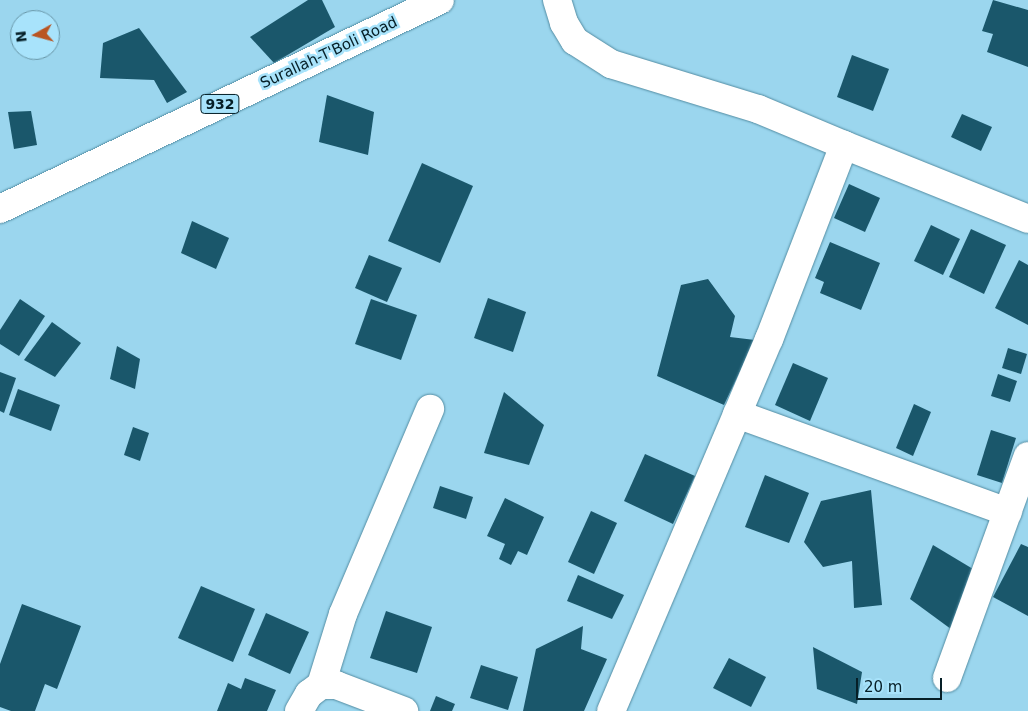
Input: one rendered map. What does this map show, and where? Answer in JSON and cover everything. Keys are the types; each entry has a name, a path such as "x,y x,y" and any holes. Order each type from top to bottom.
{"street":[{"name":"Surallah-T'Boli Road","path":"0,209 440,0"},
{"path":"557,0 564,23 575,41 611,64 758,109 1028,219"},
{"path":"610,711 737,414 844,145"},
{"path":"321,685 343,614 430,409"},
{"path":"737,414 1008,512"},
{"path":"947,678 1028,456"},
{"path":"299,711 308,694 321,685 336,685 404,711"}],"building":[{"path":"308,0 322,0 335,27 274,63 250,37"},
{"path":"993,0 1028,10 1028,67 987,52 993,34 982,31"},
{"path":"139,28 187,92 167,103 154,80 100,78 103,43"},
{"path":"852,55 889,69 873,111 837,97"},
{"path":"327,95 374,112 368,155 319,142"},
{"path":"31,111 37,145 14,149 8,112"},
{"path":"962,114 992,127 981,151 951,137"},
{"path":"422,163 473,186 440,263 388,241"},
{"path":"849,184 880,198 865,232 834,218"},
{"path":"192,221 229,238 216,269 181,253"},
{"path":"931,225 960,239 943,275 914,261"},
{"path":"971,229 1006,245 984,294 949,277"},
{"path":"830,242 880,263 861,310 820,293 824,282 815,278"},
{"path":"369,255 402,268 387,302 355,288"},
{"path":"1019,260 1028,265 1028,325 995,308"},
{"path":"708,279 735,316 730,337 755,340 724,405 657,376 681,285"},
{"path":"488,298 526,312 513,352 474,338"},
{"path":"20,299 45,316 19,356 0,344 0,330"},
{"path":"371,299 417,315 401,360 355,344"},
{"path":"52,322 81,343 55,377 24,360"},
{"path":"117,346 140,359 135,389 110,379"},
{"path":"1008,348 1027,354 1021,374 1002,368"},
{"path":"793,363 828,378 810,421 775,405"},
{"path":"0,372 16,378 4,413 0,411"},
{"path":"998,374 1017,381 1010,402 991,396"},
{"path":"18,389 60,405 51,431 9,415"},
{"path":"504,392 544,425 529,465 484,453"},
{"path":"914,404 931,412 913,456 896,448"},
{"path":"133,427 149,433 140,461 124,455"},
{"path":"991,430 1016,438 1002,483 977,475"},
{"path":"645,454 695,476 673,524 624,501"},
{"path":"765,475 809,493 789,543 745,527"},
{"path":"440,486 473,497 466,519 433,508"},
{"path":"871,490 882,605 854,608 852,561 823,567 804,542 821,501"},
{"path":"505,498 544,517 527,555 518,551 511,565 499,559 505,544 487,536"},
{"path":"591,511 617,523 594,574 568,562"},
{"path":"1021,544 1028,547 1028,616 993,597"},
{"path":"933,545 978,572 955,632 910,599"},
{"path":"578,575 624,595 612,619 567,601"},
{"path":"201,586 255,609 233,662 178,638"},
{"path":"22,604 81,626 57,689 45,684 35,711 11,711 0,707 0,664"},
{"path":"386,611 432,627 417,673 370,658"},
{"path":"266,613 309,632 290,674 248,655"},
{"path":"583,626 581,649 607,659 584,711 523,711 536,649"},
{"path":"813,647 862,672 857,704 817,689"},
{"path":"729,658 766,677 751,707 713,688"},
{"path":"481,665 518,677 508,710 470,698"},
{"path":"245,678 276,690 267,711 217,711 228,683 241,689"},
{"path":"436,696 455,704 452,711 430,711"}]}
